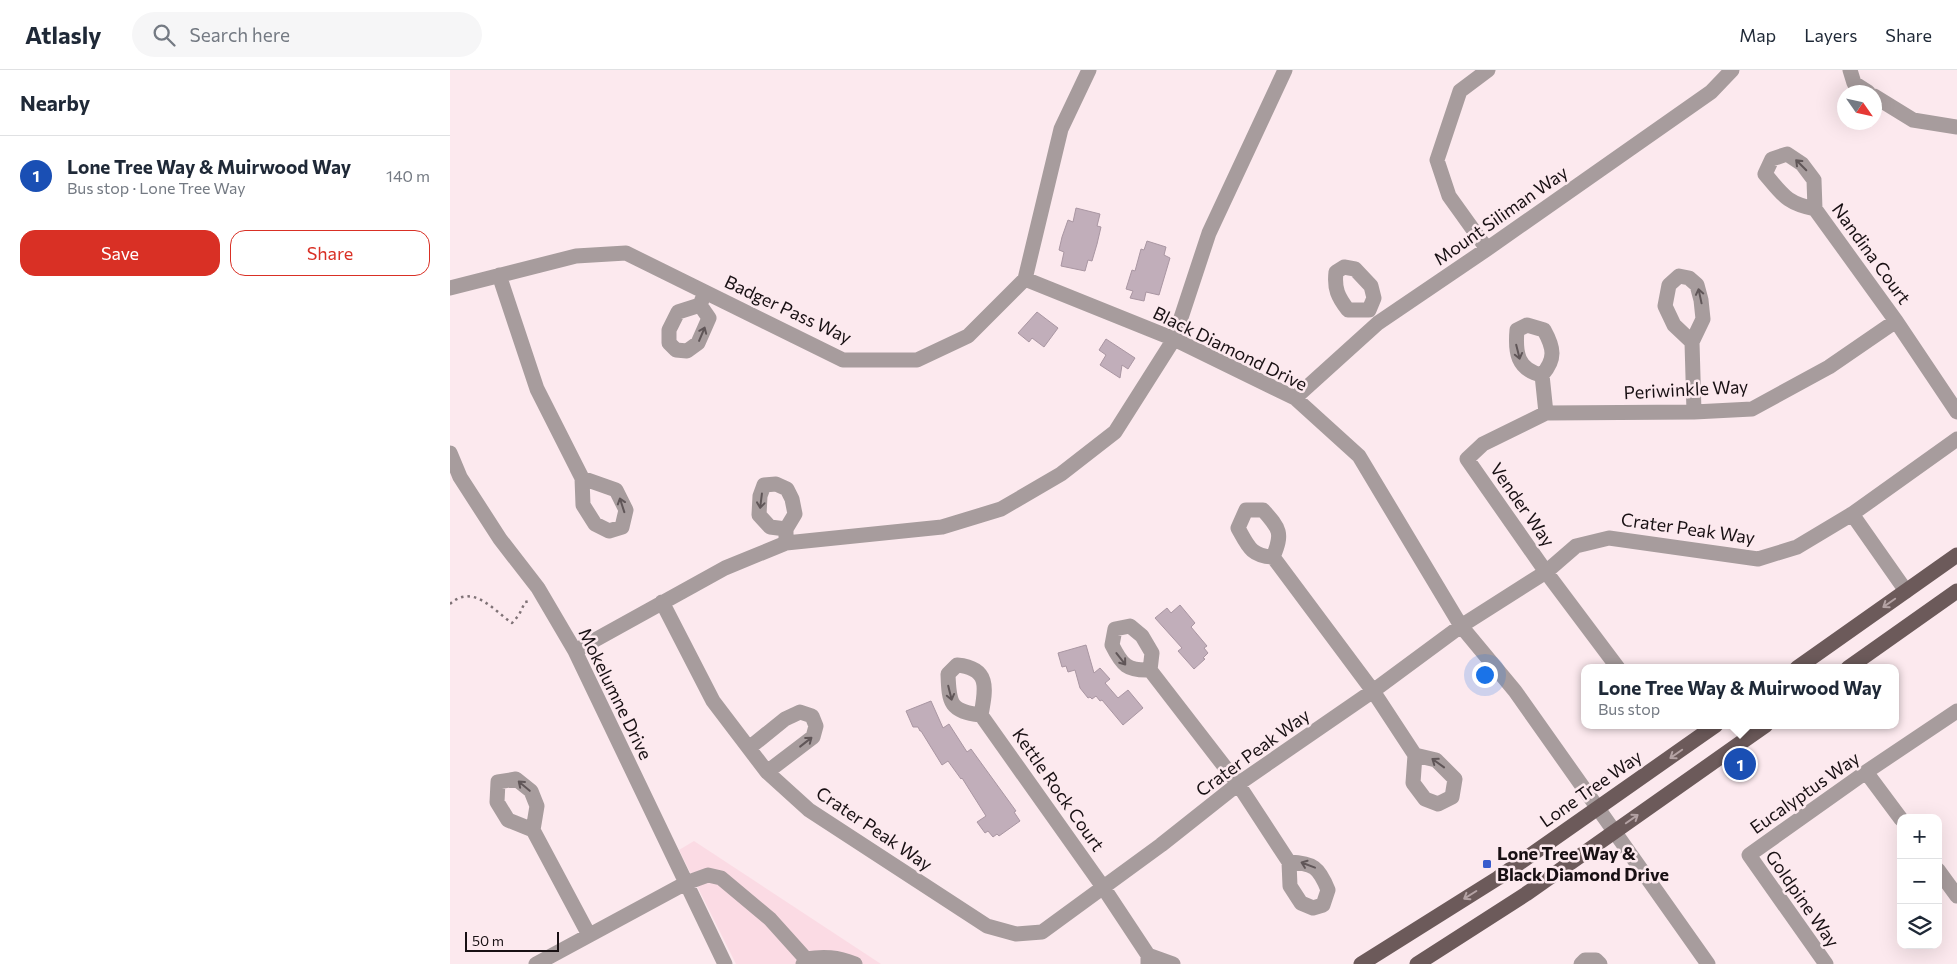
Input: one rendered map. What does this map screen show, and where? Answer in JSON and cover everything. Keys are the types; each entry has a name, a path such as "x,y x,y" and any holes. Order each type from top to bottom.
{"main road":[{"path":"1803,664 1957,555"},
{"path":"1854,664 1957,591"},
{"name":"Lone Tree Way","path":"1361,964 1498,878 1710,729"},
{"path":"1417,964 1526,894 1760,729"}],"street":[{"path":"1025,280 1061,129 1089,70"},
{"path":"575,652 662,602 786,536 942,527 1001,508 1061,474 1115,432 1174,339 1209,233 1285,70"},
{"path":"1487,249 1449,196 1438,160 1460,92 1488,70"},
{"name":"Mount Siliman Way","path":"1295,398 1378,323 1711,92 1732,70"},
{"path":"1850,70 1856,85"},
{"path":"1882,101 1913,120 1957,127"},
{"name":"Nandina Court","path":"1815,209 1896,321 1957,412"},
{"name":"Badger Pass Way","path":"450,288 576,256 626,253 702,298 843,360 917,360 968,336 1025,280"},
{"path":"499,275 537,389 582,478"},
{"name":"Black Diamond Drive","path":"1025,280 1174,339 1295,398 1359,456 1461,626 1515,690 1708,964"},
{"path":"1369,310 1378,323"},
{"name":"Periwinkle Way","path":"1467,459 1483,444 1546,413 1694,412 1752,409 1829,367 1896,321"},
{"path":"1692,342 1694,412"},
{"path":"1542,375 1546,413"},
{"name":"Crater Peak Way","path":"662,602 713,701 768,772 809,810 987,926 1016,934 1042,932 1160,845 1238,784 1373,691 1461,626 1546,572 1576,546 1609,538 1758,559 1797,546 1852,514 1957,439"},
{"name":"Mokelumne Drive","path":"450,452 460,477 500,539 543,596 575,652 725,964"},
{"name":"Vender Way","path":"1467,459 1546,572 1615,664"},
{"path":"1852,514 1906,591"},
{"path":"1273,557 1373,691 1415,756"},
{"path":"1150,670 1238,784 1289,862"},
{"name":"Eucalyptus Way","path":"1749,855 1866,772 1957,711"},
{"path":"749,748 785,719 800,712 812,716 816,726 813,737 768,772"},
{"name":"Kettle Rock Court","path":"981,715 1103,887 1148,959"},
{"path":"1866,772 1897,814"},
{"path":"534,830 589,935"},
{"name":"Goldpine Way","path":"1749,855 1826,964"},
{"path":"536,964 686,883 708,875 721,878 770,920 804,962 821,956 840,958 854,964"},
{"path":"1942,875 1957,896"},
{"path":"1148,959 1172,964"},
{"path":"1581,964 1585,960 1596,960 1600,964"}],"path":[{"path":"450,604 463,596 472,595 484,600 512,623 519,616 525,602 543,596"}],"shaded area":[{"path":"694,841 881,964 736,964 679,850"}],"building":[{"path":"1076,208 1100,214 1097,226 1101,227 1097,244 1092,261 1088,260 1085,271 1061,266 1064,252 1059,250 1062,237 1068,220 1073,222"},
{"path":"1147,241 1166,247 1164,255 1170,258 1159,295 1146,292 1144,301 1130,298 1133,291 1126,289 1132,270 1135,271 1141,249 1144,250"},
{"path":"1037,312 1058,328 1044,347 1032,338 1029,342 1018,333"},
{"path":"1106,339 1135,358 1128,369 1122,365 1120,378 1100,365 1106,355 1099,350"},
{"path":"1180,605 1195,623 1191,627 1207,646 1204,648 1208,653 1203,658 1205,659 1194,669 1178,651 1182,648 1155,618 1167,608 1171,613"},
{"path":"1086,645 1094,673 1100,668 1110,679 1105,683 1118,698 1128,690 1143,708 1123,725 1102,700 1100,701 1096,696 1092,699 1088,698 1080,688 1075,670 1068,672 1066,666 1062,667 1058,653"},
{"path":"931,701 943,728 949,724 967,752 971,749 1016,811 1014,812 1020,821 999,836 997,834 993,837 988,831 985,833 977,822 986,816 962,778 948,761 942,765 918,727 913,727 906,711"}],"place":[{"name":"Lone Tree Way & Muirwood Way","path":"1740,764"},
{"name":"Lone Tree Way & Black Diamond Drive","path":"1487,864"}]}
